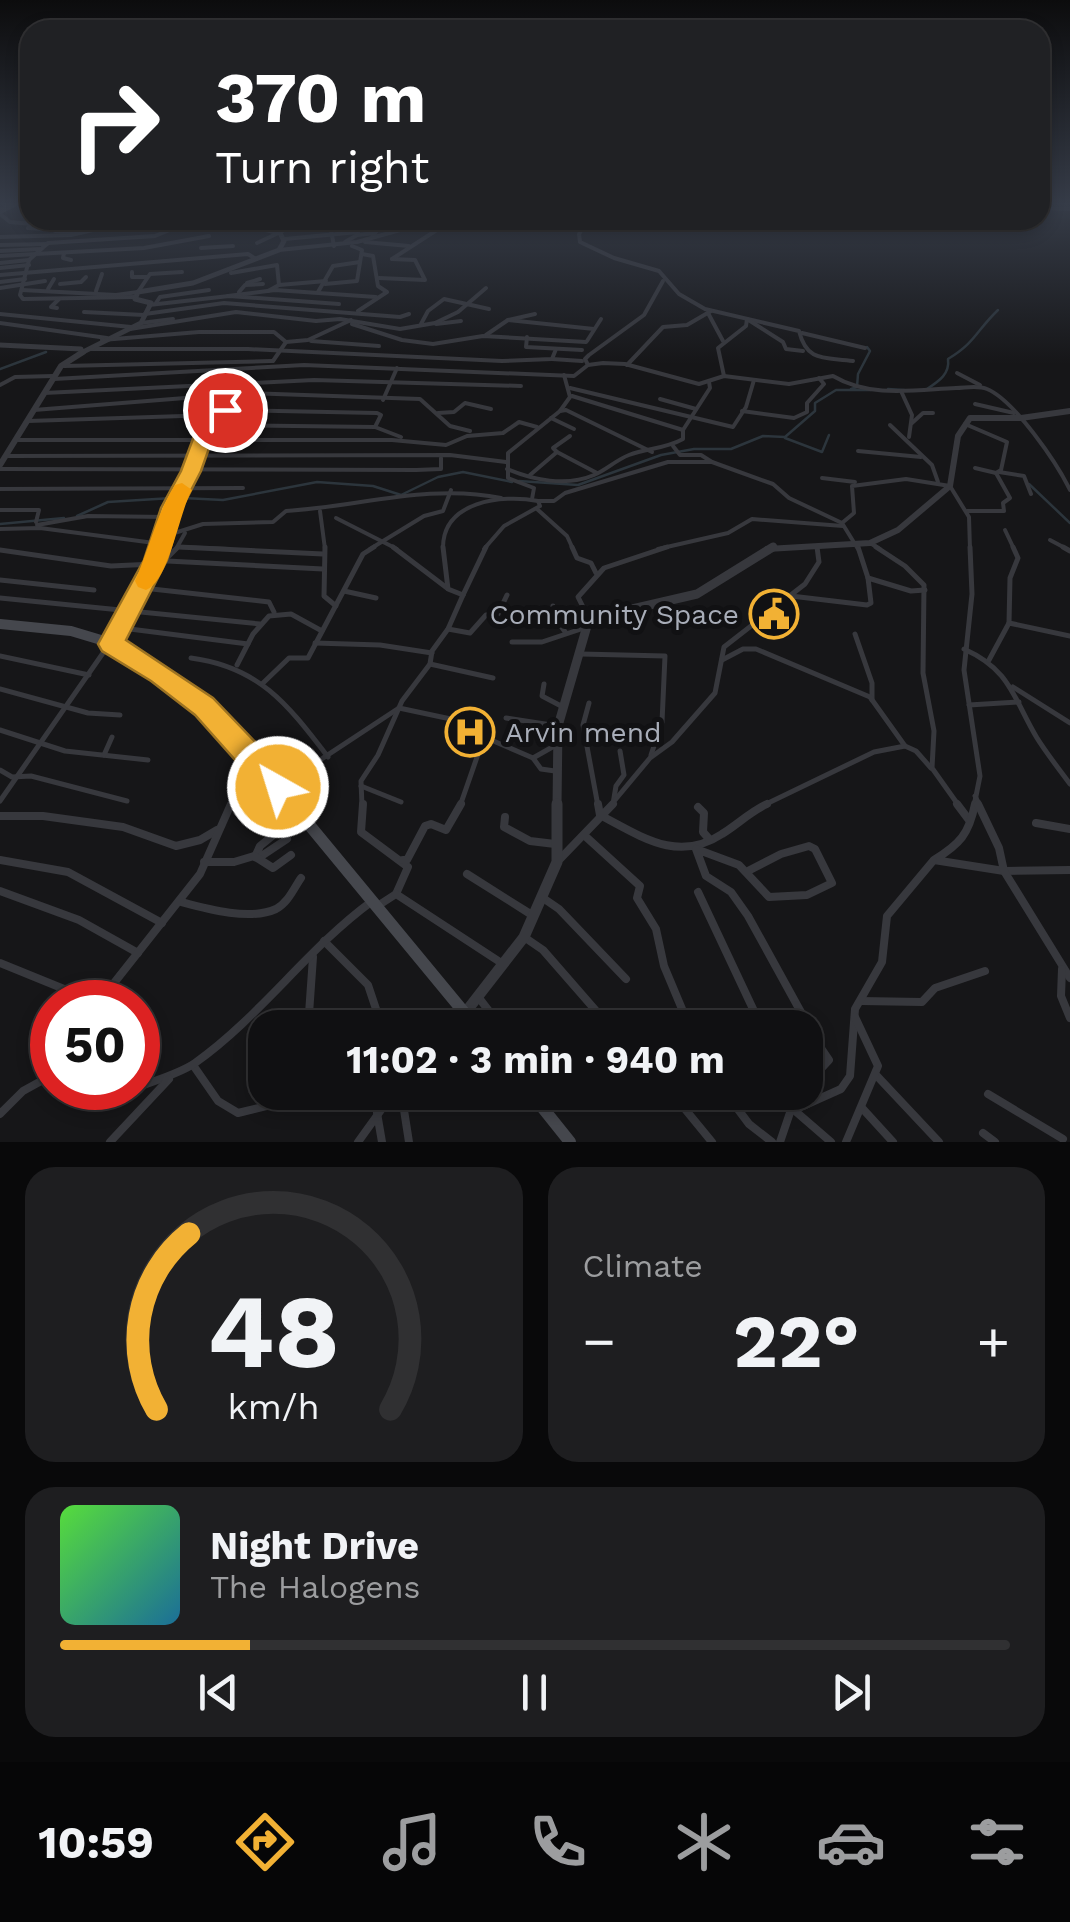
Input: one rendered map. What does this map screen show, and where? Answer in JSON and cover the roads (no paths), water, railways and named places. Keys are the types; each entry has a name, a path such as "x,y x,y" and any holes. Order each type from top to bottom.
{"main road":[{"path":"0,624 71,631 110,644 191,696 248,750 463,1010"},
{"path":"544,1110 570,1142"}],"street":[{"path":"5,257 29,263"},
{"path":"33,257 23,285 24,299 138,296 277,264 279,285"},
{"path":"63,257 70,260"},
{"path":"146,257 150,258 149,262"},
{"path":"0,275 204,257"},
{"path":"229,273 260,257"},
{"path":"268,291 279,285 355,283 361,257"},
{"path":"308,340 350,322 368,300 387,292 378,286 373,257"},
{"path":"379,278 425,280 414,260 392,259 394,257"},
{"path":"612,257 659,271 664,281 709,312 865,348"},
{"path":"102,266 105,258"},
{"path":"318,292 333,266 360,262"},
{"path":"132,272 132,277 146,277 182,272"},
{"path":"98,292 102,274"},
{"path":"71,283 74,276"},
{"path":"56,290 61,281 71,283 86,277"},
{"path":"138,296 146,277"},
{"path":"220,314 233,293 261,279"},
{"path":"48,288 54,280"},
{"path":"23,285 45,281"},
{"path":"588,366 584,360 589,355 622,336 660,299 664,281"},
{"path":"0,285 160,297 209,290"},
{"path":"230,286 233,293"},
{"path":"428,324 458,312 486,288"},
{"path":"152,305 268,291 378,297"},
{"path":"98,292 108,297"},
{"path":"233,293 339,304"},
{"path":"138,296 152,305"},
{"path":"0,345 75,352 86,349 129,328 160,297"},
{"path":"420,325 428,310 444,299 489,309"},
{"path":"57,308 51,307 59,300"},
{"path":"143,318 224,303 400,317 409,314"},
{"path":"84,312 143,318 193,316"},
{"path":"1,317 129,328 241,312 400,329 461,321"},
{"path":"709,312 723,341"},
{"path":"628,365 662,327 687,325 709,312"},
{"path":"483,336 508,320 535,314"},
{"path":"1,317 104,339 238,332 280,334 286,342"},
{"path":"581,370 582,350 601,318"},
{"path":"748,319 783,342 786,350 853,360"},
{"path":"724,376 718,348 746,326 748,319"},
{"path":"508,320 594,330"},
{"path":"350,322 402,340 433,344 483,336 586,342"},
{"path":"802,332 805,351"},
{"path":"527,338 526,346 582,350"},
{"path":"269,368 286,342 379,346"},
{"path":"86,349 279,350 582,361"},
{"path":"552,359 556,349"},
{"path":"75,352 43,391 0,467 191,471 441,469 441,458"},
{"path":"382,400 401,357"},
{"path":"61,366 272,361"},
{"path":"0,385 15,377 269,368 397,367 574,376 588,366 628,365 689,382 709,382 724,376 789,384 833,376 853,388 901,392 984,387"},
{"path":"957,373 1007,400 1056,462 1070,490"},
{"path":"564,375 570,388 598,392 690,420 733,427 754,380"},
{"path":"742,411 794,418 802,415 824,384 818,378"},
{"path":"43,391 391,380 521,386"},
{"path":"676,450 683,430 710,388 709,382"},
{"path":"225,410 246,383"},
{"path":"560,412 570,397 570,388"},
{"path":"901,392 911,409 910,440"},
{"path":"34,410 238,396 420,400 427,403 428,410 438,413 454,412 465,403 491,408"},
{"path":"570,397 683,430"},
{"path":"660,399 696,408"},
{"path":"975,404 1017,416"},
{"path":"28,421 214,414 225,410 377,413 380,415 376,426"},
{"path":"596,572 591,562 577,558 568,536 536,503 534,488 508,478 508,453 537,427 566,410 606,433 655,453"},
{"path":"823,1097 841,1089 850,1076 854,1014 882,962 892,906 934,860 960,844 970,822 980,776 964,650 972,594 966,512 950,486 952,457 965,424 976,416 1070,411"},
{"path":"438,413 450,426 470,431"},
{"path":"515,413 526,423"},
{"path":"910,426 919,415 933,413"},
{"path":"0,802 131,611 158,562 168,517 214,414"},
{"path":"540,416 574,429"},
{"path":"18,440 394,438 446,445 467,436 503,433 519,422 537,427"},
{"path":"965,424 1006,442 998,473 1010,498 1002,503 1004,512 966,512"},
{"path":"210,425 376,426 394,438"},
{"path":"890,425 932,465 938,482"},
{"path":"570,436 553,448 597,473"},
{"path":"4,455 450,455 507,465 528,477 568,482 597,473 630,455 676,450 701,455 773,484 789,498 843,524 857,545 871,603 790,596"},
{"path":"858,451 924,458"},
{"path":"528,477 557,452"},
{"path":"164,536 203,524 273,522 286,511 320,511 451,490 536,503 554,501 565,493 668,462 712,462"},
{"path":"975,468 1024,476 1031,494"},
{"path":"822,478 858,483 906,478 950,486"},
{"path":"557,862 554,844 558,726 581,654 586,623 578,597 596,572 631,557 731,533 749,520 843,524 854,513 852,486 858,483"},
{"path":"512,642 542,642 586,623 697,594 772,547 870,543 898,530 950,486"},
{"path":"0,490 242,488"},
{"path":"443,512 451,490"},
{"path":"448,589 442,542 454,519 476,505 504,498"},
{"path":"160,1079 193,1064 313,957 324,941 374,903 396,894 408,870 361,832 361,786 399,708 430,664 486,544 499,529 536,503"},
{"path":"0,510 39,510 36,522"},
{"path":"320,511 324,529 324,596 336,606"},
{"path":"262,684 289,658 306,659 356,562 424,516 443,512 454,519"},
{"path":"0,529 88,516 168,517"},
{"path":"336,518 386,541 448,589 463,596"},
{"path":"28,526 162,544"},
{"path":"989,660 1009,623 1010,578 1018,558 1005,530"},
{"path":"158,562 180,547 186,532"},
{"path":"1050,540 1070,551"},
{"path":"870,543 905,566 925,590 923,673 934,730 932,768"},
{"path":"468,1010 524,937 557,862 614,804 650,758 672,742 707,698 715,694 724,647 805,584 819,562 817,546"},
{"path":"180,547 323,554"},
{"path":"0,550 110,566 158,562 322,569"},
{"path":"868,578 911,591 925,590"},
{"path":"0,580 94,590"},
{"path":"143,588 269,602 274,612"},
{"path":"344,590 376,598"},
{"path":"448,629 470,633 486,615 498,614 507,594"},
{"path":"0,598 260,624"},
{"path":"553,606 554,617 566,633"},
{"path":"237,665 260,624 274,612 292,611 322,630"},
{"path":"1009,623 1070,636"},
{"path":"120,628 248,644"},
{"path":"855,634 872,683 872,703"},
{"path":"316,643 380,645 432,653"},
{"path":"722,660 743,649 756,650 870,698 905,746 916,751 932,768 970,822"},
{"path":"964,650 989,660 1010,685 1037,738 1070,784"},
{"path":"581,654 664,656 662,722 650,758"},
{"path":"0,656 89,675"},
{"path":"190,658 237,665 292,710 328,757"},
{"path":"430,664 494,678"},
{"path":"544,684 542,696 563,707"},
{"path":"1010,685 1070,723"},
{"path":"0,689 67,708 120,715"},
{"path":"969,705 1019,702"},
{"path":"589,704 583,725 600,814 638,836 733,862 768,897 807,895 832,883 810,846 781,854 746,872"},
{"path":"278,787 399,708 479,725 484,738 456,814 446,830 426,826 408,860 401,861"},
{"path":"506,718 558,726"},
{"path":"0,730 79,753 148,760"},
{"path":"104,755 112,738"},
{"path":"484,738 534,758 541,769 555,771"},
{"path":"534,758 556,745"},
{"path":"696,849 744,815 822,776 874,752 905,746"},
{"path":"115,980 181,902 233,799 232,771 248,750"},
{"path":"614,804 616,786 624,775 620,751"},
{"path":"0,770 12,777 127,801"},
{"path":"361,786 401,802"},
{"path":"974,792 999,848 1004,871 1070,978"},
{"path":"698,806 704,813 703,832 710,840"},
{"path":"0,816 128,827 178,846 204,839 219,828"},
{"path":"505,817 504,827 520,838 554,844"},
{"path":"1036,822 1070,829"},
{"path":"257,857 260,846 282,828"},
{"path":"584,835 640,886 638,898 656,929 664,966 682,1010"},
{"path":"204,862 257,857 287,839"},
{"path":"696,849 706,876 730,892 748,916 796,1010"},
{"path":"257,857 273,868 291,856"},
{"path":"0,860 68,872 162,924"},
{"path":"934,860 1004,871 1070,870"},
{"path":"467,874 534,916"},
{"path":"181,902 212,910 273,910 289,896 300,878"},
{"path":"0,891 79,920 138,952"},
{"path":"698,892 754,1010"},
{"path":"396,894 504,965"},
{"path":"543,898 559,908 626,979"},
{"path":"524,937 543,950 592,1010"},
{"path":"324,941 357,968 378,999 379,1010"},
{"path":"309,1010 313,957"},
{"path":"0,963 42,980"},
{"path":"1062,968 1061,996 1070,1018"},
{"path":"860,1001 922,1002 935,988 985,971"},
{"path":"479,998 488,1010"},
{"path":"846,1142 878,1076 878,1066 854,1014"},
{"path":"193,1064 218,1101 238,1113 248,1110"},
{"path":"110,1142 170,1076"},
{"path":"878,1076 940,1142"},
{"path":"0,1114 30,1084"},
{"path":"988,1094 1066,1138"},
{"path":"862,1108 894,1142"},
{"path":"358,1142 380,1110"},
{"path":"404,1110 409,1142"},
{"path":"548,1115 549,1110"},
{"path":"686,1110 712,1142"},
{"path":"738,1110 772,1142"},
{"path":"780,1142 794,1110 831,1142"},
{"path":"377,1114 382,1142"},
{"path":"982,1133 995,1142"}],"waterway":[{"path":"927,389 945,373 948,359 970,342 998,310"},
{"path":"851,389 857,387 858,374 870,351 867,347"},
{"path":"0,369 46,352"},
{"path":"888,389 904,390"},
{"path":"519,481 578,485 661,455 694,449 731,449 763,436 785,437 815,411 815,403 836,390 871,390"},
{"path":"785,438 822,452 829,435"},
{"path":"183,498 223,500 317,482 373,486 401,495 438,477 463,472 512,482"},
{"path":"1029,484 1070,523"},
{"path":"77,516 108,502 172,498"},
{"path":"0,524 64,518"}],"place":[{"name":"Community Space","path":"774,614"},
{"name":"Arvin mend","path":"470,732"}]}
